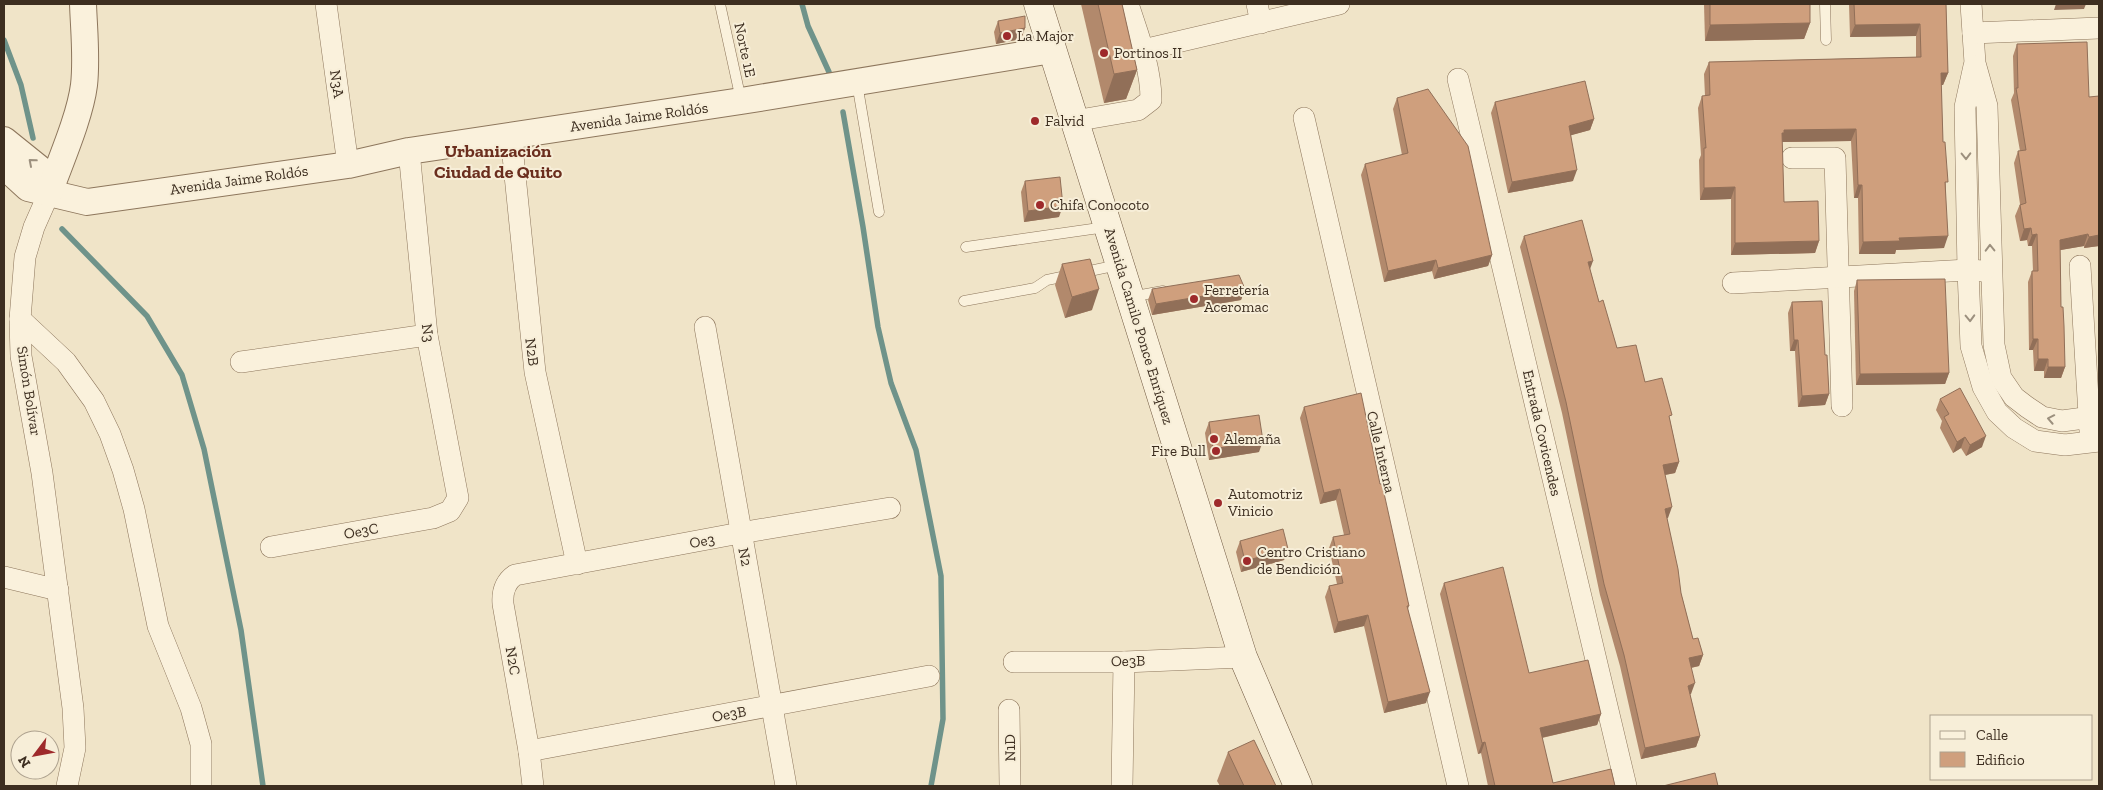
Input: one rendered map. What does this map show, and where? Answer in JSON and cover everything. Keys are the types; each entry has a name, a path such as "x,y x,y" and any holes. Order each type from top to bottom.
{"main road":[{"name":"Avenida Camilo Ponce Enríquez","path":"1038,4 1243,658 1298,786"}],"street":[{"name":"Simón Bolívar","path":"67,786 75,748 73,708 36,439 21,356 20,319 25,257 34,227 49,193 84,88 83,4"},
{"name":"N3A","path":"326,4 348,165"},
{"path":"1074,121 1138,110 1151,100 1151,87 1143,50 1128,4"},
{"path":"1143,50 1259,13 1339,4"},
{"path":"1971,4 1974,63 1965,107 1971,346 1983,387 1997,412 2014,428 2035,441 2065,445 2095,441 2080,266"},
{"path":"1973,32 2099,28"},
{"name":"Avenida Jaime Roldós","path":"4,166 28,188 86,202 348,165 408,151 741,101 1052,50"},
{"path":"1974,63 1987,106 1994,345 2001,378 2014,397 2042,417 2062,421 2093,417"},
{"name":"Entrada Covicendes","path":"1458,80 1626,786"},
{"name":"Calle Interna","path":"1304,118 1458,786"},
{"name":"N2B","path":"511,136 535,372 577,564"},
{"path":"4,140 40,169 49,193"},
{"name":"N3","path":"408,151 427,336 458,498 450,511"},
{"path":"1792,158 1834,158 1842,406"},
{"path":"1967,210 1989,211"},
{"path":"1733,283 1968,270 1991,272"},
{"path":"20,319 66,362 94,401 110,434 124,470 158,626 191,708 201,744 201,785"},
{"name":"N2","path":"705,327 740,533 774,706 786,786"},
{"path":"241,362 427,336"},
{"name":"Oe3","path":"515,575 740,533 890,508"},
{"name":"Oe3C","path":"271,547 433,518 450,511"},
{"name":"N2C","path":"515,575 504,588 503,604 529,751 533,786"},
{"path":"4,577 58,590"},
{"name":"Oe3B","path":"1014,662 1124,662 1243,658"},
{"path":"1122,786 1124,662"},
{"name":"Oe3B","path":"529,751 929,676"},
{"name":"N1D","path":"1009,710 1010,786"}],"lane":[{"name":"Norte 1E","path":"720,4 741,101"},
{"path":"1825,4 1826,40"},
{"path":"857,82 879,212"},
{"path":"966,247 1107,227"},
{"path":"964,301 1035,288 1047,280 1119,264"},
{"path":"1129,297 1177,288"}],"building":[{"path":"1098,4 1122,4 1137,70 1114,74"},
{"path":"1710,4 1810,4 1810,23 1710,25"},
{"path":"1854,4 1946,4 1948,73 1941,73 1943,142 1945,142 1948,182 1945,182 1948,236 1899,238 1900,241 1863,242 1862,185 1858,185 1856,129 1784,130 1784,133 1782,133 1784,202 1818,201 1819,241 1735,243 1735,187 1704,188 1704,148 1706,148 1702,96 1710,95 1709,62 1921,57 1920,24 1855,25"},
{"path":"1025,16 1025,28 1000,33 998,21"},
{"path":"2087,42 2089,97 2099,96 2099,235 2089,237 2088,234 2060,240 2061,307 2063,307 2065,367 2048,367 2048,359 2038,359 2038,339 2033,339 2032,271 2038,271 2037,234 2032,235 2031,228 2024,229 2020,205 2026,203 2018,151 2026,150 2016,88 2018,88 2017,44"},
{"path":"1585,81 1594,119 1569,126 1577,170 1512,182 1495,102"},
{"path":"1428,89 1468,146 1492,255 1438,268 1436,260 1388,271 1365,164 1408,153 1397,98"},
{"path":"1060,177 1063,206 1028,211 1025,181"},
{"path":"1582,220 1593,261 1588,262 1599,302 1603,300 1617,348 1636,345 1645,382 1662,378 1672,415 1669,416 1679,462 1663,465 1672,507 1665,509 1678,569 1681,593 1693,639 1698,638 1703,655 1689,658 1695,683 1688,686 1700,736 1645,748 1624,655 1604,584 1566,402 1524,236"},
{"path":"1090,259 1099,289 1072,297 1062,264"},
{"path":"1239,275 1245,289 1156,304 1152,289"},
{"path":"1945,279 1949,373 1860,374 1857,280"},
{"path":"1822,301 1829,394 1802,396 1798,340 1794,340 1792,302"},
{"path":"1960,388 1986,436 1970,445 1965,437 1957,442 1944,417 1949,414 1940,399"},
{"path":"1361,393 1409,606 1407,606 1430,692 1388,702 1368,615 1338,622 1329,586 1343,583 1333,537 1350,534 1340,489 1324,493 1304,407"},
{"path":"1259,415 1263,441 1213,449 1209,422"},
{"path":"1283,529 1288,549 1245,561 1240,541"},
{"path":"1503,567 1529,673 1588,660 1601,714 1540,728 1553,783 1611,769 1615,786 1495,786 1485,742 1482,743 1444,583"},
{"path":"1254,740 1276,786 1244,786 1228,752"},
{"path":"1715,773 1718,786 1663,786"}],"waterway":[{"path":"802,4 808,26 829,72"},
{"path":"4,40 21,85 33,138"},
{"path":"843,112 878,327 891,383 916,450 941,576 943,719 931,786"},
{"path":"62,229 147,316 182,375 204,449 241,630 263,786"}],"place":[{"name":"La Major","path":"1007,36"},
{"name":"Portinos II","path":"1104,53"},
{"name":"Falvid","path":"1035,121"},
{"name":"Chifa Conocoto","path":"1040,205"},
{"name":"Ferretería Aceromac","path":"1194,299"},
{"name":"Alemaña","path":"1214,439"},
{"name":"Fire Bull","path":"1216,451"},
{"name":"Automotriz Vinicio","path":"1218,503"},
{"name":"Centro Cristiano de Bendición","path":"1247,561"}],"district":[{"name":"Urbanización Ciudad de Quito","path":"498,161"}]}
